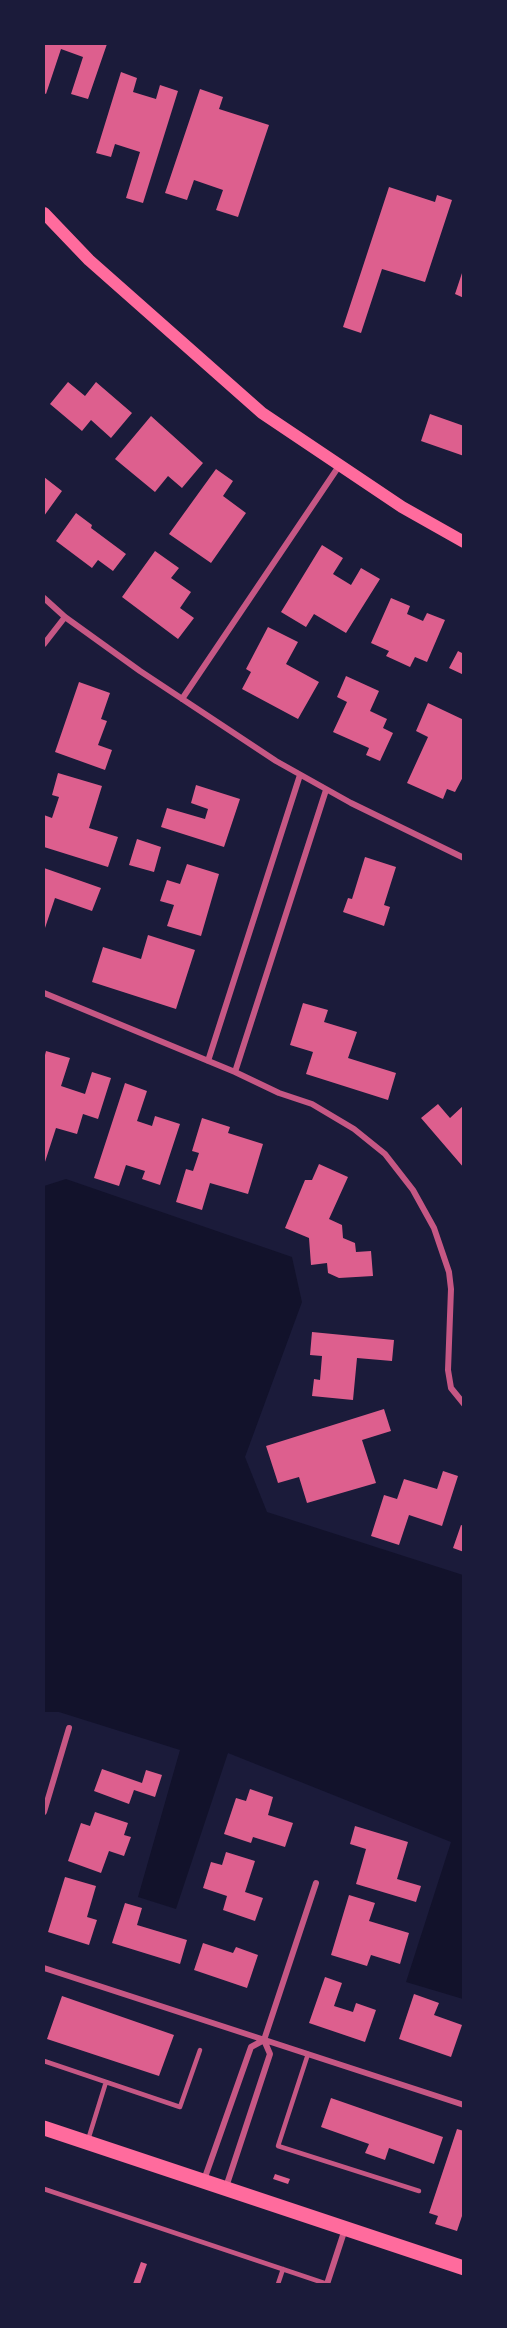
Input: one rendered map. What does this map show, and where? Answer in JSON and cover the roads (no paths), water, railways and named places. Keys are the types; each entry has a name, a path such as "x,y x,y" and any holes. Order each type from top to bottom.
{"main road":[{"path":"44,213 89,260 262,413 402,507 464,542"},
{"path":"44,2128 463,2267"}],"street":[{"path":"182,699 339,466"},
{"path":"44,598 64,617 223,728 326,790 464,858"},
{"path":"44,644 64,617"},
{"path":"208,1061 300,775"},
{"path":"235,1072 326,790"},
{"path":"44,993 235,1072 279,1093 312,1104 354,1129 385,1154 413,1190 434,1228 449,1272 451,1289 448,1370 451,1388 464,1404"},
{"path":"44,1812 69,1728"},
{"path":"225,2189 270,2054 264,2040 316,1883"},
{"path":"44,1968 464,2105"},
{"path":"204,2182 251,2047 264,2040"},
{"path":"327,2284 345,2229"}],"lane":[{"path":"44,2061 180,2107 200,2050"},
{"path":"308,2054 278,2146 419,2192"},
{"path":"87,2142 106,2082"},
{"path":"44,2189 327,2284"},
{"path":"278,2284 283,2269"}]}
